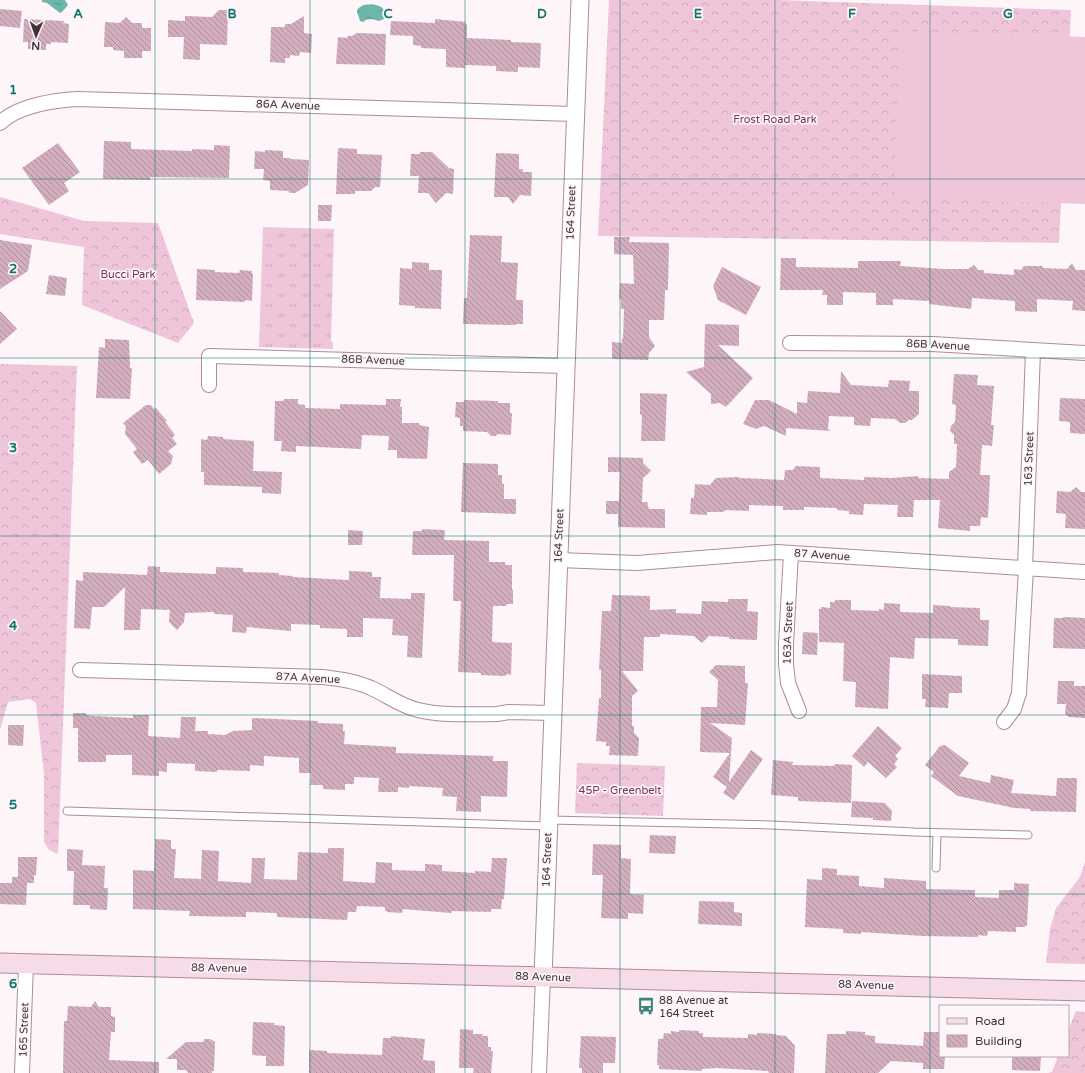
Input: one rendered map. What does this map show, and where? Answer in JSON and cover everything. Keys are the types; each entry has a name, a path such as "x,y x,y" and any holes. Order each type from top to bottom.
{"main road":[{"name":"88 Avenue","path":"0,963 1085,991"}],"street":[{"name":"164 Street","path":"539,1073 580,0"},
{"name":"86A Avenue","path":"1,119 30,107 61,100 78,99 575,114"},
{"name":"86B Avenue","path":"790,343 908,343 1085,353"},
{"name":"163 Street","path":"1004,722 1014,709 1018,693 1025,568 1033,351"},
{"name":"86B Avenue","path":"208,385 209,356 566,366"},
{"name":"87 Avenue","path":"558,560 638,563 763,552 1085,572"},
{"name":"163A Street","path":"791,553 786,664 788,683 799,711"},
{"name":"87A Avenue","path":"80,670 323,677 348,680 371,688 407,707 426,712 497,714 509,712 553,713"},
{"name":"165 Street","path":"22,1073 26,964"}],"lane":[{"path":"67,811 549,823 771,825 937,833 1028,835"},
{"path":"936,868 937,833"}],"green space":[{"name":"Frost Road Park","path":"609,0 777,0 1071,10 1059,243 598,236"},
{"path":"900,31 1085,37 1085,204 894,198"},
{"name":"Bucci Park","path":"0,197 84,221 158,223 194,323 178,343 82,305 84,247 0,234"},
{"path":"263,227 334,229 331,341 333,343 333,349 259,347"},
{"path":"0,364 77,366 58,854 49,850 44,842 44,774 36,703 30,699 8,702 0,730"},
{"name":"45P - Greenbelt","path":"577,763 665,766 663,816 575,813"},
{"path":"1085,862 1085,964 1046,963 1050,929 1056,908 1080,877"},
{"path":"1076,1011 1085,1012 1085,1073 1048,1073 1052,1072 1058,1057 1069,1057 1069,1028"}],"water":[{"path":"42,0 65,0 68,5 60,13 47,3 42,2"},
{"path":"364,5 374,5 383,8 386,14 384,19 379,21 372,19 365,20 364,22 360,21 357,10"}],"building":[{"path":"0,9 22,11 20,28 0,26"},
{"path":"219,10 228,10 227,45 200,44 200,60 183,59 184,37 168,37 168,20 185,21 185,16 212,17"},
{"path":"304,16 304,33 312,34 311,53 300,52 299,56 290,55 290,58 285,58 285,63 270,62 271,27 285,27 285,24 291,24"},
{"path":"126,17 132,23 142,23 142,28 151,28 151,51 142,51 142,58 124,58 124,51 113,50 113,47 104,47 105,22 120,23"},
{"path":"24,19 64,21 63,23 69,24 68,43 51,42 51,44 46,44 46,50 28,49 28,42 23,42"},
{"path":"435,19 466,22 467,38 541,43 540,68 518,67 518,72 496,71 496,66 465,65 465,68 446,67 446,49 421,48 421,46 413,45 413,36 390,35 391,21 435,23"},
{"path":"357,33 386,34 385,65 336,64 338,37 347,38 348,36 352,36"},
{"path":"104,141 131,142 131,149 192,151 192,149 214,150 214,145 230,146 229,178 150,177 150,180 103,179"},
{"path":"58,143 80,172 64,183 69,191 49,205 22,168"},
{"path":"338,148 357,149 357,154 382,155 380,187 375,187 371,191 355,191 355,194 336,194"},
{"path":"265,150 283,151 283,158 309,160 308,185 295,193 270,190 270,181 263,180 264,169 254,169 255,151 265,152"},
{"path":"420,152 432,152 449,168 454,169 453,194 446,193 436,203 428,193 418,193 419,176 410,176 411,154 420,154"},
{"path":"496,153 519,154 519,169 523,169 523,172 532,172 531,196 520,195 513,204 508,197 494,197"},
{"path":"318,205 332,205 331,221 318,221"},
{"path":"470,235 502,236 501,262 518,263 516,300 523,300 523,324 463,324 464,298 467,298"},
{"path":"614,237 630,237 629,242 669,243 668,290 665,290 664,320 649,320 649,337 655,346 649,353 648,360 612,359 612,342 622,343 623,338 624,309 621,309 621,299 619,299 620,283 634,284 633,255 614,254"},
{"path":"0,240 32,245 28,271 0,289"},
{"path":"781,258 796,258 796,267 858,268 858,261 901,261 900,266 968,269 974,265 978,270 984,270 984,273 1014,275 1014,269 1021,270 1024,266 1043,266 1042,268 1067,269 1072,263 1076,270 1085,270 1085,311 1072,310 1073,301 1037,299 1037,312 1015,311 1015,301 972,298 971,309 929,304 929,301 893,299 893,305 876,305 876,293 843,292 843,305 827,305 827,295 822,295 823,290 780,290"},
{"path":"412,262 429,263 429,270 442,270 441,309 415,308 415,306 399,305 400,268 412,269"},
{"path":"722,267 761,287 746,315 718,300 713,286"},
{"path":"197,269 215,270 215,272 239,273 240,270 252,271 252,301 196,300"},
{"path":"49,275 67,278 65,296 46,294"},
{"path":"0,311 17,329 0,344"},
{"path":"705,324 739,325 739,346 718,345 753,378 726,407 720,403 711,404 711,394 686,372 704,367"},
{"path":"105,339 129,340 130,368 132,368 130,399 96,398 99,347 105,348"},
{"path":"841,371 851,385 888,387 889,380 910,381 909,391 919,391 919,414 912,420 905,423 900,423 895,419 871,418 870,426 854,425 854,417 829,416 828,429 831,431 786,428 786,436 764,426 756,429 743,424 755,400 769,400 797,414 797,402 807,403 808,391 840,393"},
{"path":"954,374 978,375 977,385 994,386 991,425 994,425 992,446 982,445 980,475 990,475 988,518 981,517 980,526 970,526 970,531 938,528 940,500 914,500 913,517 897,517 898,505 864,504 863,515 849,514 849,511 837,510 837,508 804,507 804,510 783,510 783,506 749,505 749,511 725,510 722,512 707,512 707,515 690,514 691,498 694,498 695,484 710,485 716,478 739,477 784,480 785,470 793,470 796,466 820,467 820,478 864,480 864,477 892,478 919,476 918,478 949,479 949,472 956,467 957,444 954,444 954,435 950,431 951,426 955,422 956,405 952,404"},
{"path":"640,393 667,394 665,441 641,441 642,415 640,414"},
{"path":"1060,398 1085,399 1085,434 1070,433 1070,422 1059,421"},
{"path":"284,399 298,399 298,404 305,405 305,408 340,409 340,404 386,405 386,399 401,399 400,407 402,407 402,423 419,423 419,425 429,427 427,459 397,458 397,450 388,450 389,436 362,435 361,449 296,446 296,452 281,451 282,441 274,441 275,401 283,401"},
{"path":"464,400 498,401 498,403 510,403 510,413 512,413 511,435 498,434 496,436 491,436 487,432 463,431 463,426 460,426 460,418 455,417 456,402 464,402"},
{"path":"146,405 151,405 154,409 156,408 167,421 165,422 175,435 172,438 177,444 168,451 173,456 171,464 159,474 148,460 142,464 133,452 137,449 125,434 126,426 123,423"},
{"path":"208,436 223,437 223,439 254,441 253,471 282,472 281,494 262,493 262,487 204,485 204,472 201,472 201,439 207,440"},
{"path":"608,457 643,458 643,463 651,471 643,478 642,502 647,502 649,509 665,509 665,528 618,527 618,514 606,514 606,501 619,501 620,472 608,472"},
{"path":"463,463 498,464 498,475 502,475 502,484 504,484 504,499 516,499 516,514 461,512"},
{"path":"1076,487 1081,492 1085,492 1085,529 1065,528 1066,514 1056,513 1057,491 1070,492"},
{"path":"422,529 445,530 444,540 489,541 489,562 505,562 505,565 512,565 513,604 507,604 506,606 493,606 492,642 512,643 511,675 481,675 481,673 458,672 461,601 453,601 454,555 412,555 413,531 422,531"},
{"path":"348,530 363,531 362,545 348,545"},
{"path":"148,566 160,567 160,572 216,574 216,567 243,568 243,572 279,573 279,575 293,577 349,580 349,571 372,572 372,577 381,577 380,598 411,599 411,593 425,593 422,658 407,657 408,636 392,635 393,619 363,618 363,637 347,637 347,629 320,628 320,625 291,624 291,631 247,627 246,633 232,632 233,615 214,614 214,612 185,613 184,622 177,630 169,622 170,610 141,609 140,630 124,630 125,587 104,607 92,607 90,629 74,628 76,580 83,581 83,572 147,575"},
{"path":"612,595 650,596 650,610 676,609 676,613 701,614 702,601 728,602 728,599 748,599 747,611 758,612 757,640 729,639 729,637 709,636 702,643 694,636 660,634 660,637 644,637 643,671 622,671 638,691 632,696 632,726 634,726 634,733 639,738 638,756 609,755 610,746 606,746 606,742 596,741 599,698 601,698 601,670 599,670 602,611 611,611"},
{"path":"835,600 851,600 851,610 884,610 884,603 900,604 900,612 933,613 933,605 980,608 980,620 989,620 988,646 958,645 958,639 915,638 914,659 890,657 888,709 855,707 856,682 843,681 844,643 819,642 819,609 821,609 821,607 830,608 830,602 835,602"},
{"path":"1054,618 1085,618 1085,649 1053,648"},
{"path":"803,632 818,633 817,655 802,654"},
{"path":"716,665 745,666 745,683 748,683 745,725 710,723 732,738 729,782 751,750 763,759 734,800 723,793 727,787 713,777 730,753 700,752 701,707 717,707 718,680 709,672"},
{"path":"922,674 962,676 962,693 949,693 948,708 925,707 926,699 922,699"},
{"path":"1058,681 1074,681 1074,686 1085,686 1085,718 1069,717 1065,714 1066,704 1057,704"},
{"path":"73,713 86,713 86,715 93,716 133,718 133,715 149,715 148,736 180,738 181,717 196,717 195,731 208,731 208,734 225,735 233,731 252,730 252,718 318,721 318,723 343,724 343,731 345,731 344,744 396,747 396,753 493,756 493,761 508,761 507,797 481,796 481,812 456,811 457,797 442,796 443,788 409,786 409,788 398,787 398,792 378,792 379,778 354,777 354,784 345,784 345,790 323,789 323,785 310,785 311,773 299,773 299,758 264,756 264,766 250,765 250,771 195,771 195,764 167,763 167,772 159,771 159,776 132,775 132,755 106,755 106,762 78,762 78,728 73,728"},
{"path":"8,725 24,725 23,746 8,745"},
{"path":"878,726 902,748 895,756 898,759 894,764 897,767 886,778 868,762 864,767 852,756"},
{"path":"945,745 969,763 959,776 990,783 991,775 1014,780 1011,793 1056,796 1057,778 1077,778 1076,812 1030,811 1031,809 1014,808 958,796 931,776 934,772 925,765 940,746"},
{"path":"773,760 793,762 792,765 852,765 851,803 798,801 798,797 771,795"},
{"path":"852,801 885,803 892,811 891,821 851,817"},
{"path":"650,835 676,836 675,854 649,853"},
{"path":"155,839 171,840 171,849 176,849 174,878 201,879 202,850 219,851 218,881 251,883 252,858 265,858 264,879 297,880 298,852 328,853 328,848 344,848 343,881 375,883 376,862 392,863 392,870 425,871 425,864 442,865 442,871 475,873 475,871 491,872 492,858 507,858 504,899 502,899 501,909 491,909 491,912 452,911 451,913 403,909 402,913 387,912 385,911 385,907 357,906 356,912 348,912 347,920 277,917 277,913 246,912 246,917 189,916 190,911 133,909 133,870 154,871"},
{"path":"593,844 621,845 621,858 631,859 630,894 644,895 643,914 628,913 628,919 601,918 603,875 592,875"},
{"path":"67,849 83,850 82,865 105,866 104,888 108,888 107,910 90,909 90,905 73,905 74,871 67,871"},
{"path":"18,857 37,857 34,883 27,883 26,905 0,904 0,883 12,883 12,877 18,877"},
{"path":"822,868 837,869 837,875 859,876 859,886 884,888 884,878 926,881 926,889 975,890 975,897 999,898 999,890 1014,890 1014,883 1029,884 1027,926 1016,927 1016,932 988,931 987,936 978,935 978,937 923,936 861,932 861,934 843,933 843,929 805,927 807,879 822,880"},
{"path":"699,901 734,902 734,912 742,913 742,926 698,924"},
{"path":"95,1001 99,1007 111,1007 111,1016 115,1017 115,1032 111,1032 109,1060 159,1062 159,1073 63,1073 64,1021 67,1021 68,1006 91,1007"},
{"path":"253,1022 274,1023 274,1025 285,1026 284,1066 266,1066 266,1056 252,1055"},
{"path":"460,1029 473,1030 473,1034 483,1034 482,1036 488,1036 488,1047 491,1047 491,1051 493,1051 491,1073 473,1073 474,1068 459,1068"},
{"path":"679,1030 699,1031 699,1033 703,1033 703,1037 748,1038 748,1034 757,1035 757,1033 786,1036 795,1046 794,1073 769,1073 768,1071 717,1068 702,1069 702,1071 659,1069 659,1065 657,1065 658,1039 663,1039 664,1033 671,1034 671,1031 679,1032"},
{"path":"846,1031 865,1032 865,1035 875,1036 875,1043 923,1046 924,1032 939,1032 939,1057 945,1057 944,1069 923,1069 923,1063 891,1061 878,1073 825,1073 827,1034 846,1034"},
{"path":"391,1036 425,1039 423,1060 435,1061 435,1073 309,1073 309,1050 327,1051 327,1053 382,1055 383,1038 391,1038"},
{"path":"581,1036 616,1037 615,1063 603,1063 603,1073 582,1073 582,1068 579,1068"},
{"path":"205,1039 210,1039 215,1042 214,1071 212,1071 212,1073 188,1073 186,1070 177,1070 177,1059 166,1059 186,1042 203,1042"},
{"path":"1012,1057 1041,1057 1040,1071 1012,1070"}],"place":[{"name":"88 Avenue at 164 Street","path":"646,1006"}]}
